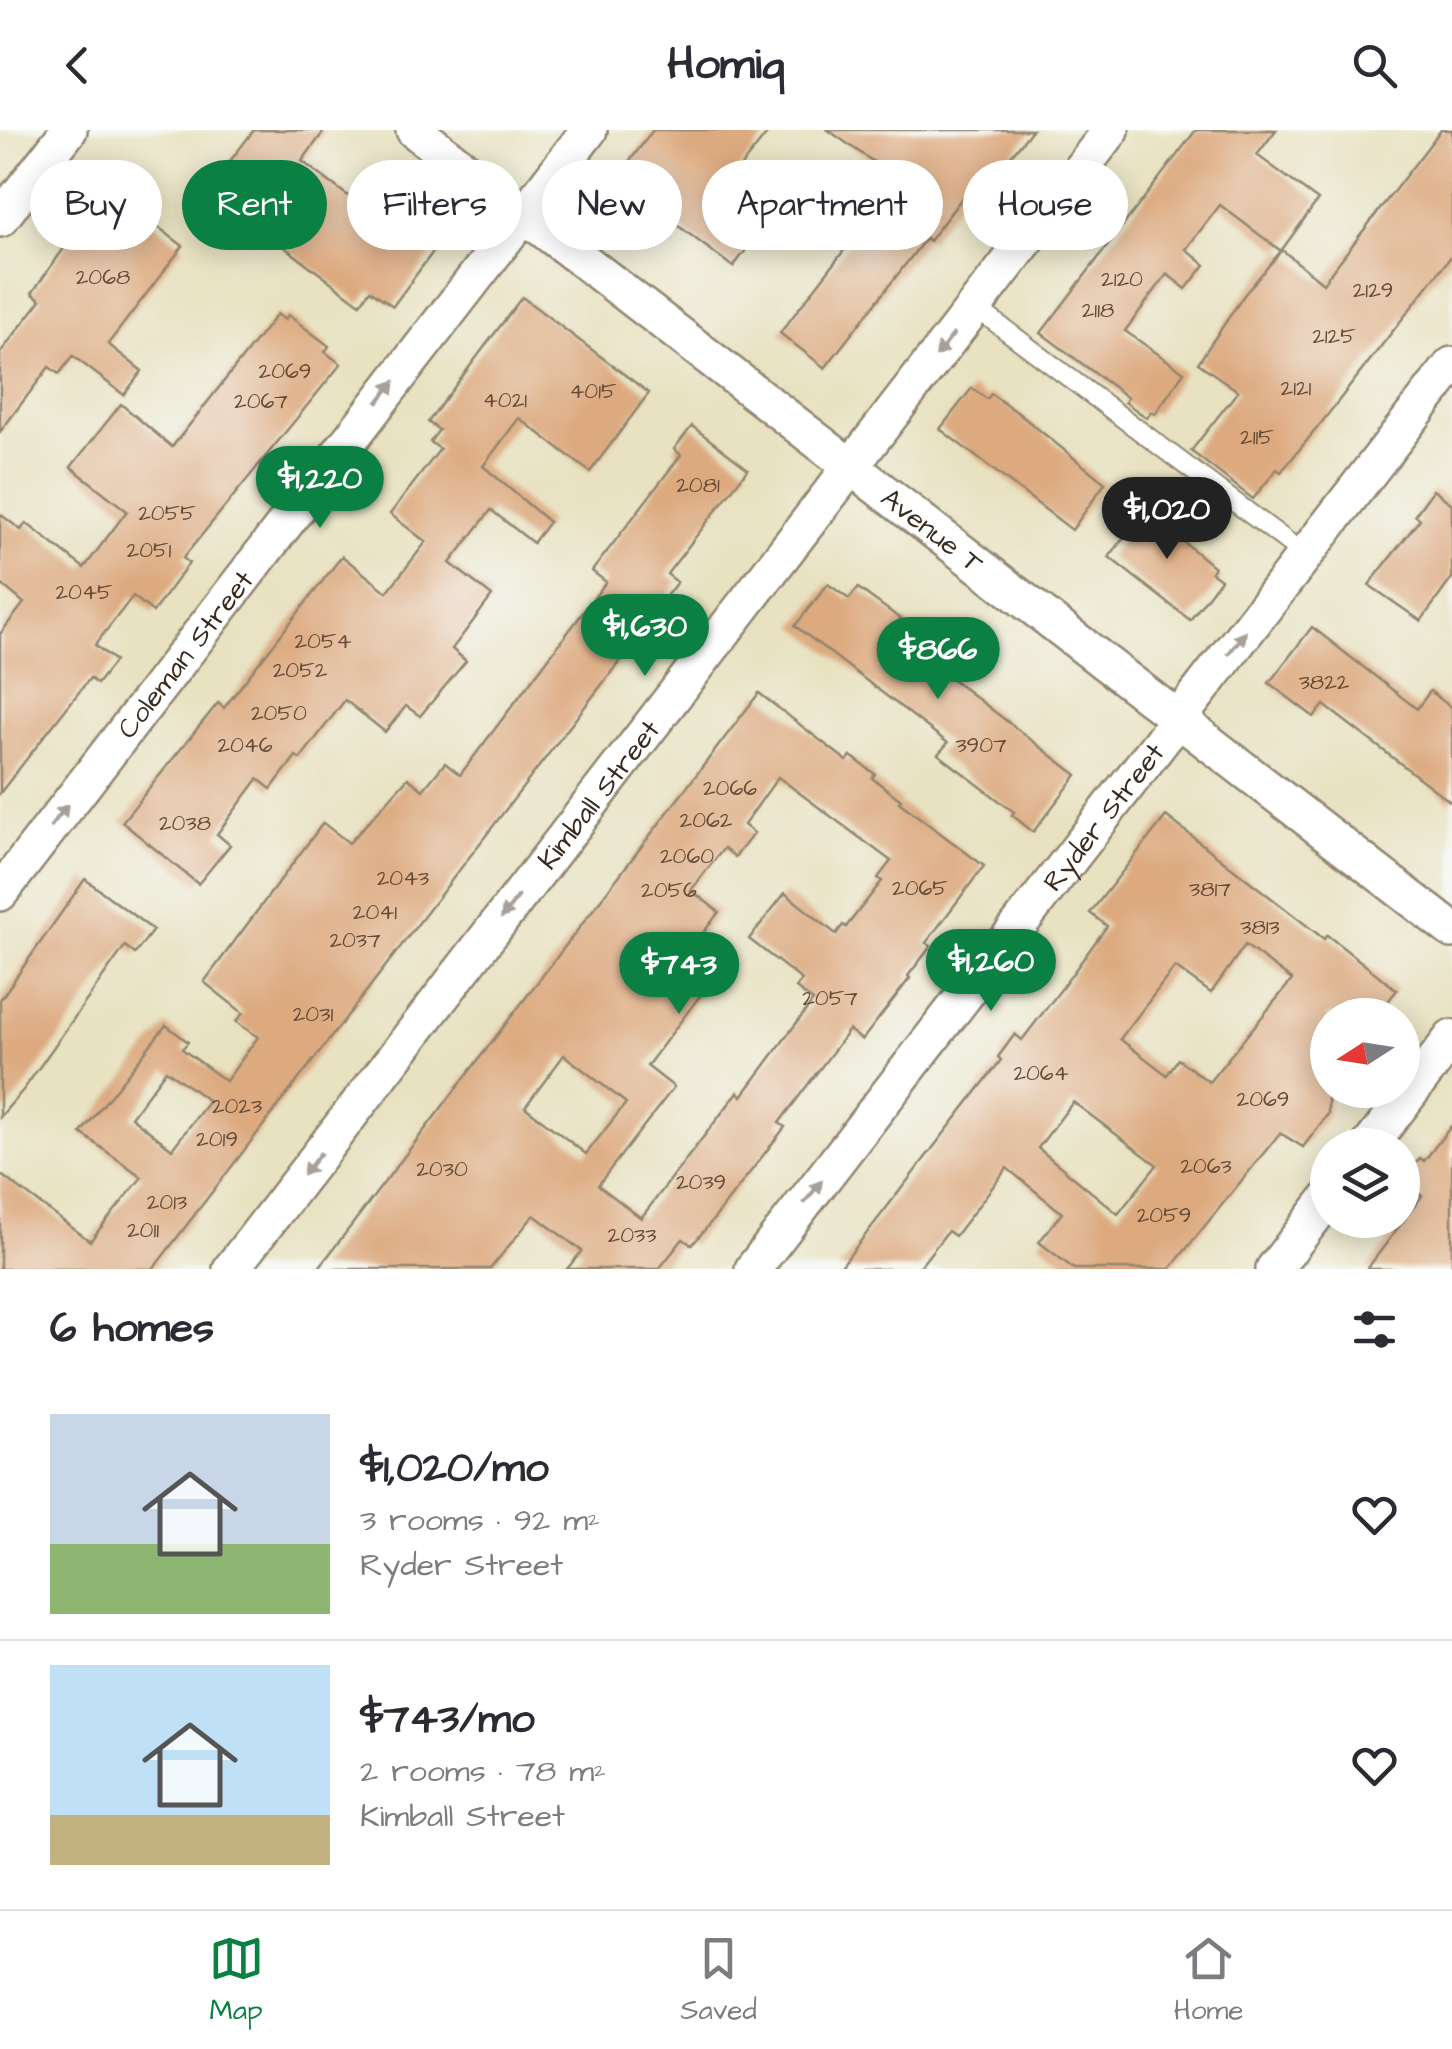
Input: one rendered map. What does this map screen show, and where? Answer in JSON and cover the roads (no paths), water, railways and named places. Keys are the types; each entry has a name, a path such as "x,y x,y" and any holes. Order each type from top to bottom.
{"street":[{"path":"0,220 69,130"},
{"name":"Avenue T","path":"414,130 1452,930"},
{"name":"Coleman Street","path":"0,893 588,130"},
{"name":"Kimball Street","path":"231,1269 1112,130"},
{"name":"Ryder Street","path":"753,1269 1452,365"},
{"path":"1383,1128 1452,1038"},
{"path":"1274,1269 1310,1223"}],"lane":[{"path":"975,307 1305,555"}]}
